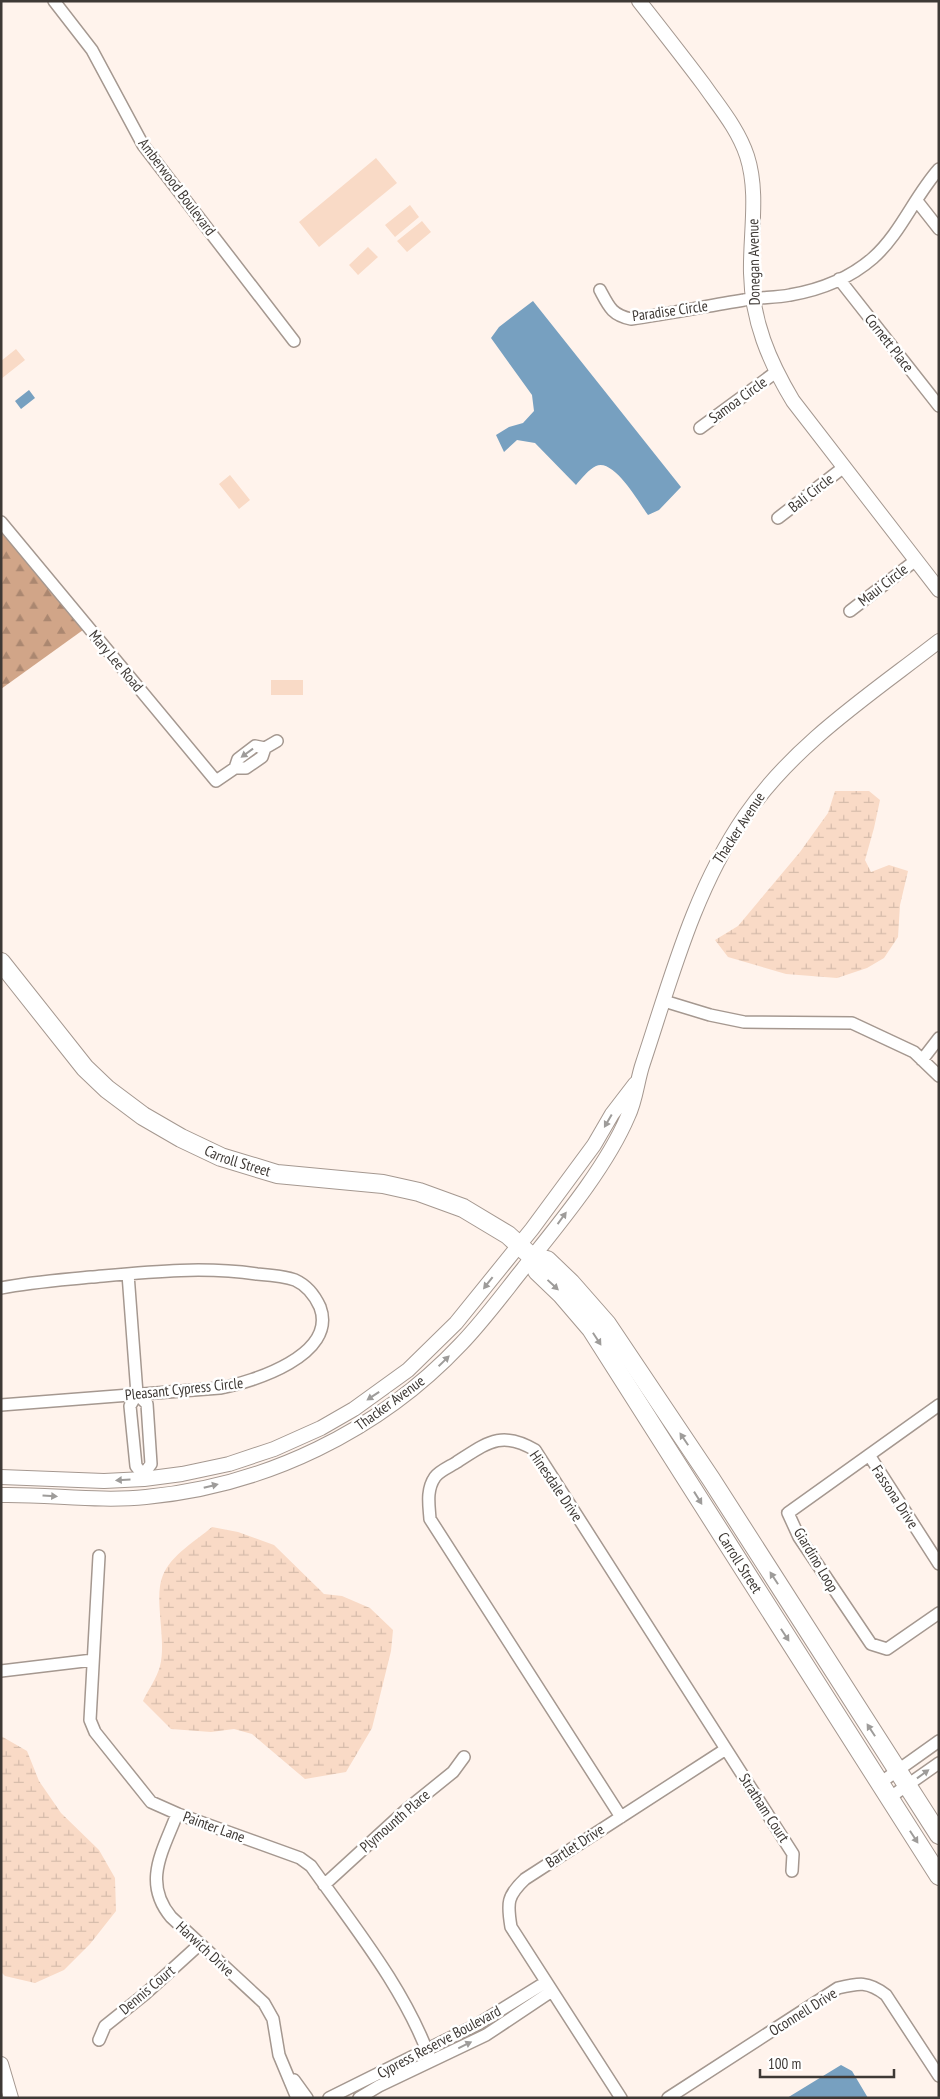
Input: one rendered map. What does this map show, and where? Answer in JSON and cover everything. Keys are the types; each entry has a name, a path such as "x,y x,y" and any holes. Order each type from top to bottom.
{"main road":[{"name":"Carroll Street","path":"1,962 85,1068 107,1088 144,1116 181,1138 221,1157 276,1174 383,1184 435,1197 462,1208 508,1235 532,1257 537,1271 577,1311 616,1368 939,1876"},
{"name":"Carroll Street","path":"532,1257 547,1260 571,1283 607,1324 711,1479 939,1835"},
{"path":"616,1368 628,1375 692,1474 711,1479"}],"street":[{"name":"Amberwood Boulevard","path":"54,1 92,50 143,145 294,340"},
{"name":"Donegan Avenue","path":"639,1 718,104 741,141 748,158 753,196 751,275 755,316 762,340 776,372 793,401 939,590"},
{"name":"Paradise Circle","path":"600,290 609,307 618,316 631,319 754,298 789,296 813,290 839,279 873,258 900,226 939,169"},
{"path":"917,201 939,229"},
{"name":"Cornett Place","path":"839,279 939,406"},
{"name":"Samoa Circle","path":"700,428 776,372"},
{"name":"Bali Circle","path":"778,518 844,467"},
{"name":"Mary Lee Road","path":"1,522 216,782 235,768 238,759 255,746 265,748 277,741"},
{"name":"Maui Circle","path":"850,611 916,560"},
{"name":"Thacker Avenue","path":"1,1495 74,1498 145,1497 190,1491 257,1474 320,1448 359,1426 416,1385 462,1344 532,1257 610,1150 630,1113 636,1082 696,907 708,877 724,846 760,795 782,768 831,725 939,641"},
{"path":"664,1001 730,1020 773,1023 852,1023 914,1052 939,1076"},
{"path":"922,1060 939,1038"},
{"name":"Thacker Avenue","path":"1,1477 104,1481 208,1469 248,1458 293,1441 354,1409 408,1370 444,1336 519,1245 574,1173 594,1145 612,1114 636,1082"},
{"name":"Pleasant Cypress Circle","path":"1,1288 21,1284 128,1274 202,1269 227,1270 295,1280 311,1292 321,1310 321,1320 316,1342 308,1350 270,1374 253,1381 229,1386 1,1405"},
{"path":"128,1274 137,1394 130,1406 136,1466 143,1477 145,1497"},
{"path":"137,1394 146,1404 151,1464 143,1477"},
{"name":"Giardino Loop","path":"939,1405 788,1513 799,1537 864,1637 871,1644 887,1649 939,1614"},
{"name":"Hinesdale Drive","path":"621,1817 430,1519 428,1496 435,1476 487,1442 502,1439 520,1441 535,1450 726,1749"},
{"name":"Fassona Drive","path":"868,1455 939,1564"},
{"name":"Painter Lane","path":"98,1556 90,1720 95,1732 151,1802 177,1814 300,1858 311,1866 399,1993 416,2023 429,2056"},
{"path":"1,1671 93,1660"},
{"path":"884,1791 897,1771 939,1741"},
{"name":"Bartlet Drive","path":"549,1986 511,1926 508,1908 513,1890 525,1879 726,1749"},
{"name":"Stratham Court","path":"726,1749 793,1854 792,1871"},
{"name":"Plymounth Place","path":"324,1885 406,1810 452,1772 464,1757"},
{"path":"884,1791 907,1786 939,1763"},
{"name":"Harwich Drive","path":"177,1814 155,1875 157,1891 162,1905 200,1944 264,2003 273,2019 279,2055 297,2098"},
{"name":"Dennis Court","path":"99,2040 104,2026 145,1994 200,1944"},
{"name":"Oconnell Drive","path":"668,2098 838,1988 857,1984 873,1985 886,1995 939,2076"},
{"path":"549,1986 621,2098"},
{"name":"Cypress Reserve Boulevard","path":"359,2098 478,2024 549,1986"},
{"name":"Cypress Reserve Boulevard","path":"329,2098 429,2056"},
{"path":"1,2064 11,2098"},
{"name":"Harwich Drive","path":"289,2076 307,2098"}],"green space":[{"path":"376,158 397,183 319,247 299,222"},
{"path":"410,205 419,217 395,237 385,225"},
{"path":"422,221 431,232 407,252 397,241"},
{"path":"368,247 378,257 358,275 349,265"},
{"path":"16,349 25,360 1,379 1,361"},
{"path":"230,475 250,500 239,509 219,484"},
{"path":"1,531 83,630 1,689"},
{"path":"271,680 303,680 303,695 271,695"},
{"path":"835,791 869,791 880,800 865,860 871,872 889,865 908,871 900,905 898,937 884,958 867,968 837,978 786,974 728,957 715,940 738,926 800,852 828,813"},
{"path":"212,1527 238,1532 274,1545 324,1594 342,1596 370,1608 393,1630 391,1651 372,1728 346,1772 305,1779 252,1734 234,1729 211,1732 171,1729 143,1701 157,1675 162,1655 159,1595 163,1575 178,1554"},
{"path":"1,1736 27,1751 39,1781 61,1813 99,1850 115,1878 116,1911 90,1944 64,1970 35,1983 5,1976 1,1972"}],"water":[{"path":"533,301 681,487 659,510 648,515 618,475 603,465 591,469 576,485 535,443 517,440 504,452 496,435 509,427 523,423 534,411 532,395 491,338 499,327"},
{"path":"29,390 35,398 21,409 15,401"},
{"path":"841,2065 852,2071 868,2098 787,2098"}]}
